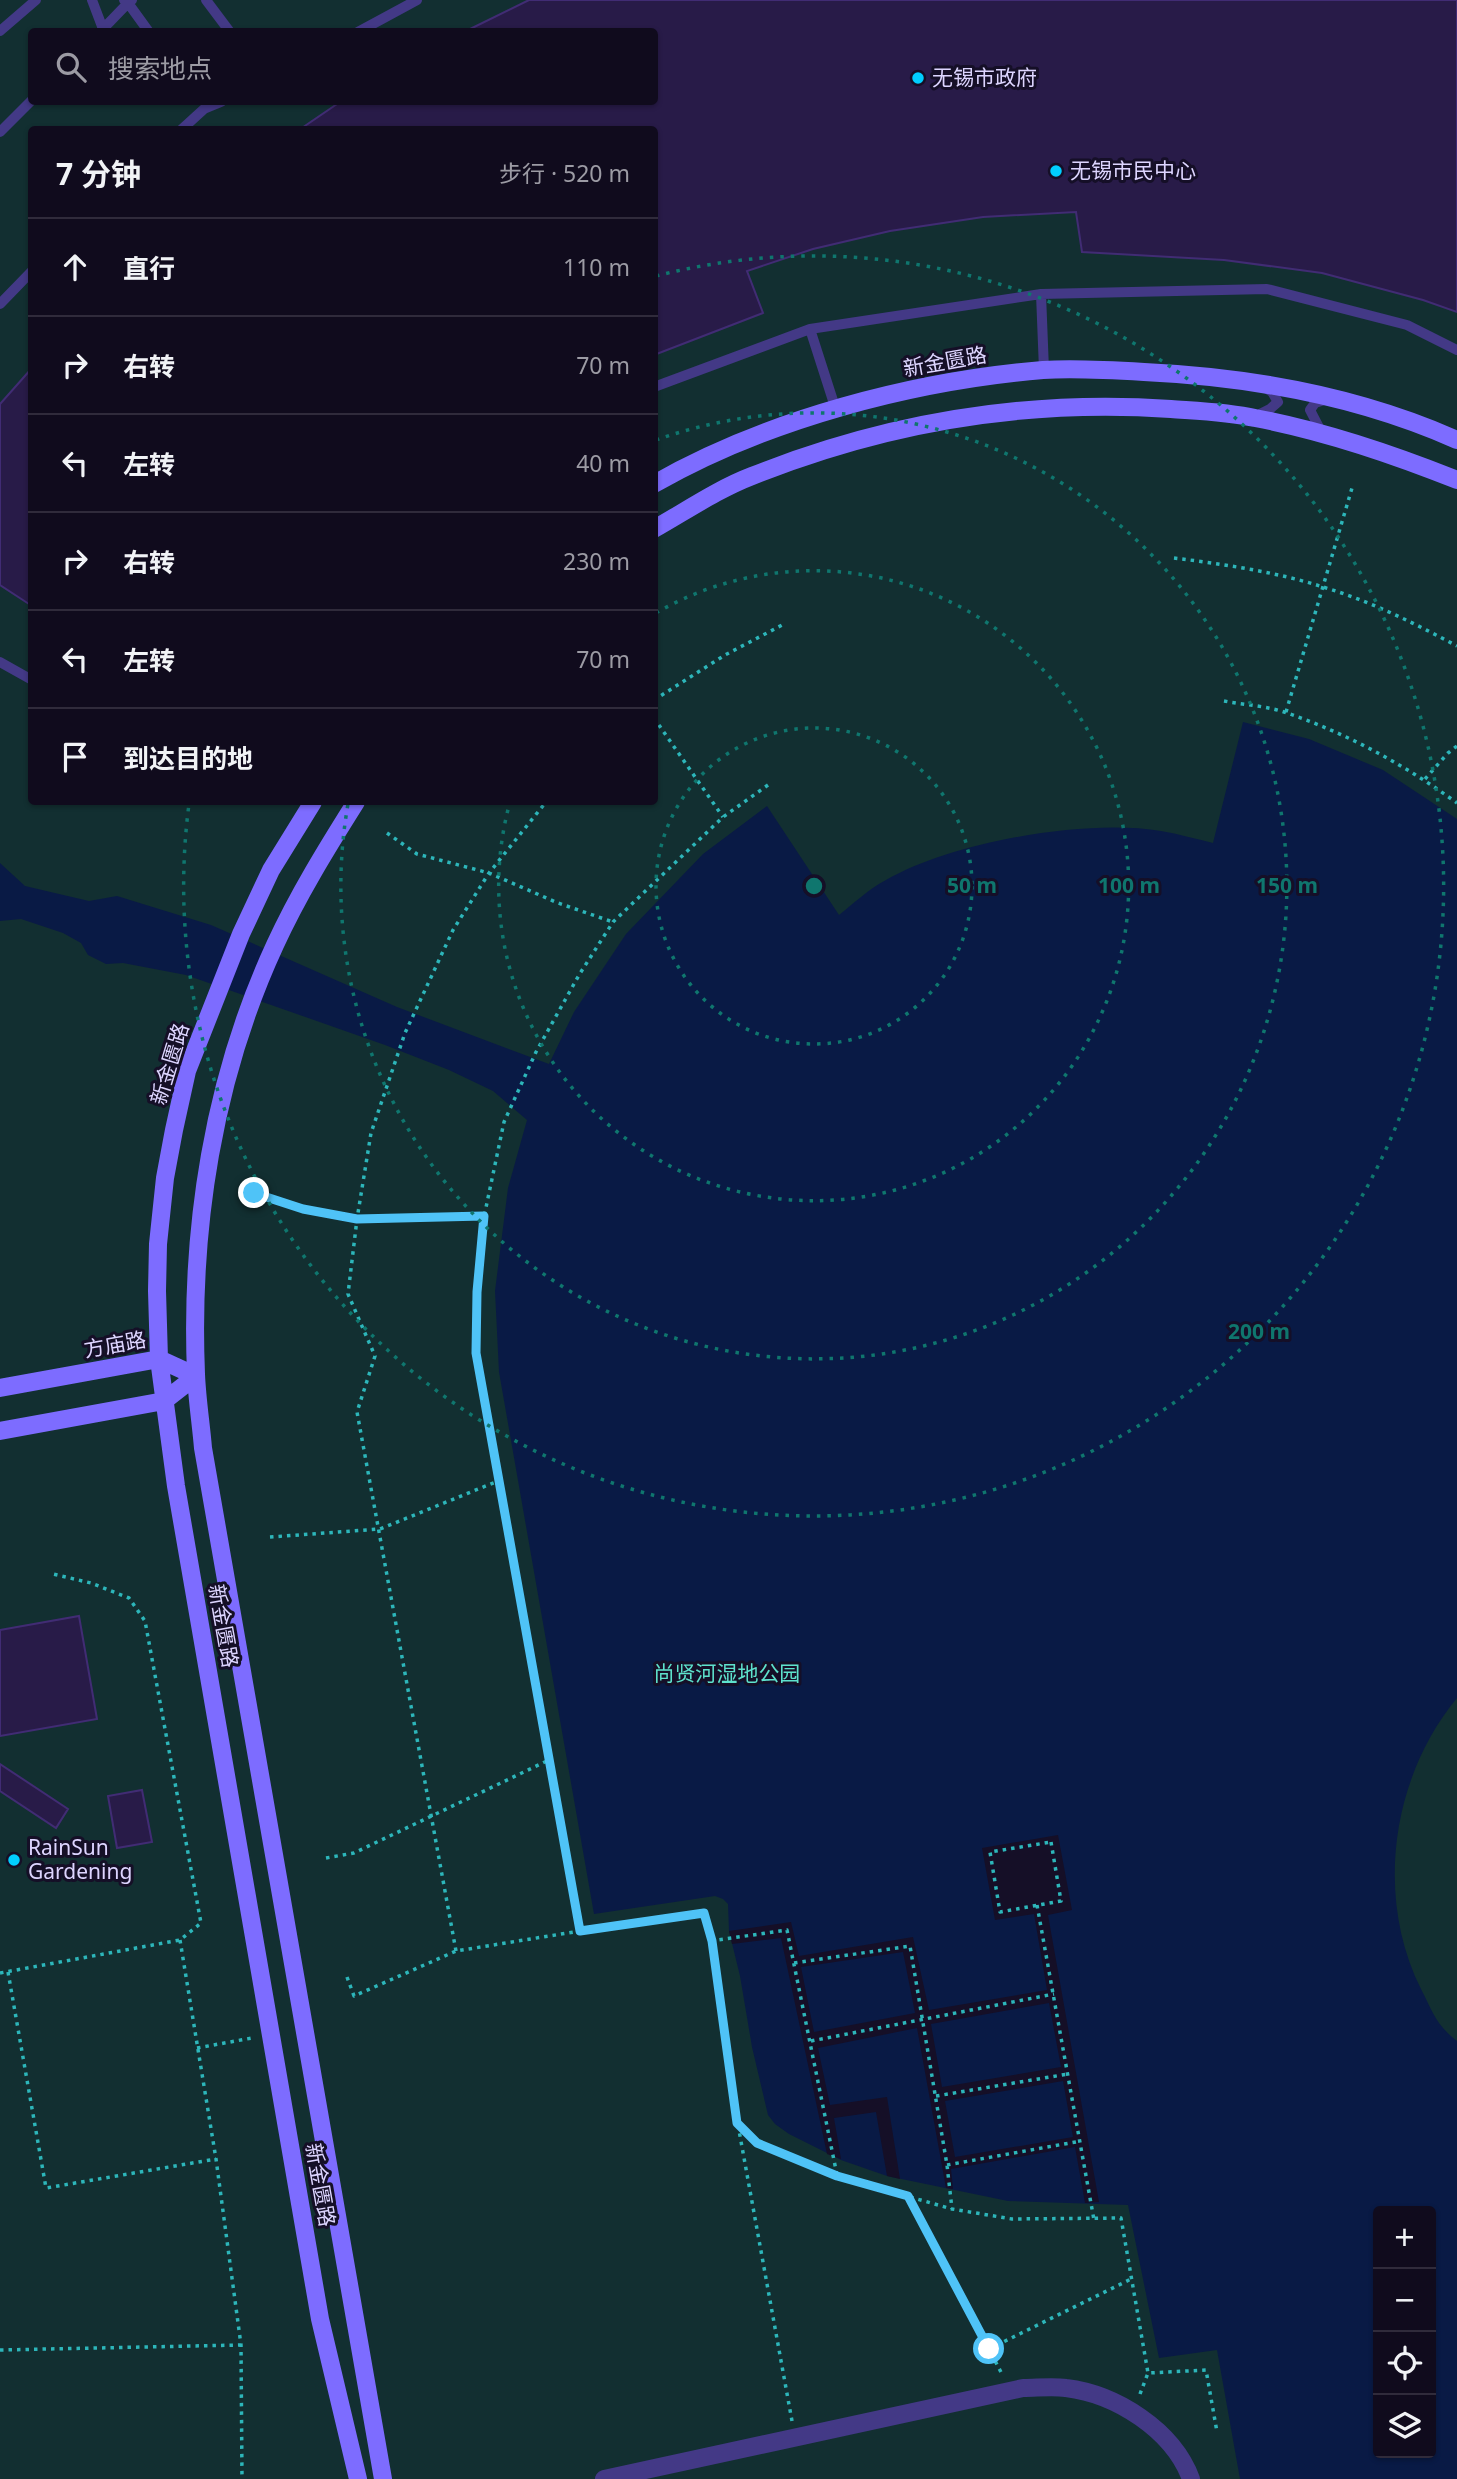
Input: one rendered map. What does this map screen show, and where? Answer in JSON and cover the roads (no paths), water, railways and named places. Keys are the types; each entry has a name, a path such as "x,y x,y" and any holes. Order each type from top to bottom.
{"street":[{"name":"新金匮路","path":"658,482 736,444 836,410 923,388 1044,370 1190,374 1259,383 1331,397 1397,416 1457,440"},
{"path":"658,527 750,477 851,441 945,419 1079,406 1155,408 1252,417 1358,444 1457,480"},
{"name":"新金匮路","path":"311,805 271,870 241,933 187,1071 164,1178 158,1244 159,1359 176,1486 320,2319 358,2479"},
{"name":"新金匮路","path":"354,805 308,881 275,945 235,1050 207,1167 197,1253 196,1376 203,1448 383,2479"},
{"name":"方庙路","path":"0,1388 159,1359 196,1376"},
{"path":"0,1431 164,1401 196,1376"},
{"path":"604,2479 1023,2388 1065,2387 1100,2395 1133,2411 1163,2437 1188,2469 1191,2479"}],"lane":[{"path":"0,30 36,0"},
{"path":"92,0 100,28"},
{"path":"206,0 227,28"},
{"path":"365,28 417,0"},
{"path":"103,28 128,1 146,28"},
{"path":"0,132 28,104"},
{"path":"184,126 201,105"},
{"path":"0,304 28,275"},
{"path":"658,386 810,329 1041,295 1267,289 1407,324 1457,350"},
{"path":"1041,295 1044,370"},
{"path":"810,329 836,410"},
{"path":"1252,417 1270,410 1278,402 1272,392 1259,383"},
{"path":"1324,435 1310,410 1315,403 1331,397"},
{"path":"0,662 28,678"}],"water":[{"path":"1243,722 1309,739 1383,770 1457,819 1457,1698 1435,1730 1417,1764 1404,1801 1397,1839 1395,1878 1398,1916 1407,1953 1436,2018 1457,2041 1457,2479 1240,2479 1217,2350 1159,2358 1128,2205 1008,2201 887,2176 841,2160 775,2124 768,2115 752,2047 729,1931 728,1904 715,1896 594,1914 499,1372 495,1291 508,1188 527,1120 493,1091 385,1045 186,975 123,963 106,964 88,955 81,943 63,933 21,919 0,921 0,863 25,886 89,901 117,896 211,925 397,1007 549,1064 574,1012 626,934 703,854 767,806 839,915 880,884 914,866 982,844 1020,836 1096,828 1168,832 1213,843"}],"place":[{"name":"无锡市政府","path":"918,78"},
{"name":"无锡市民中心","path":"1056,171"},
{"name":"RainSun Gardening","path":"14,1860"}],"park label":[{"name":"尚贤河湿地公园","path":"727,1674"}]}
